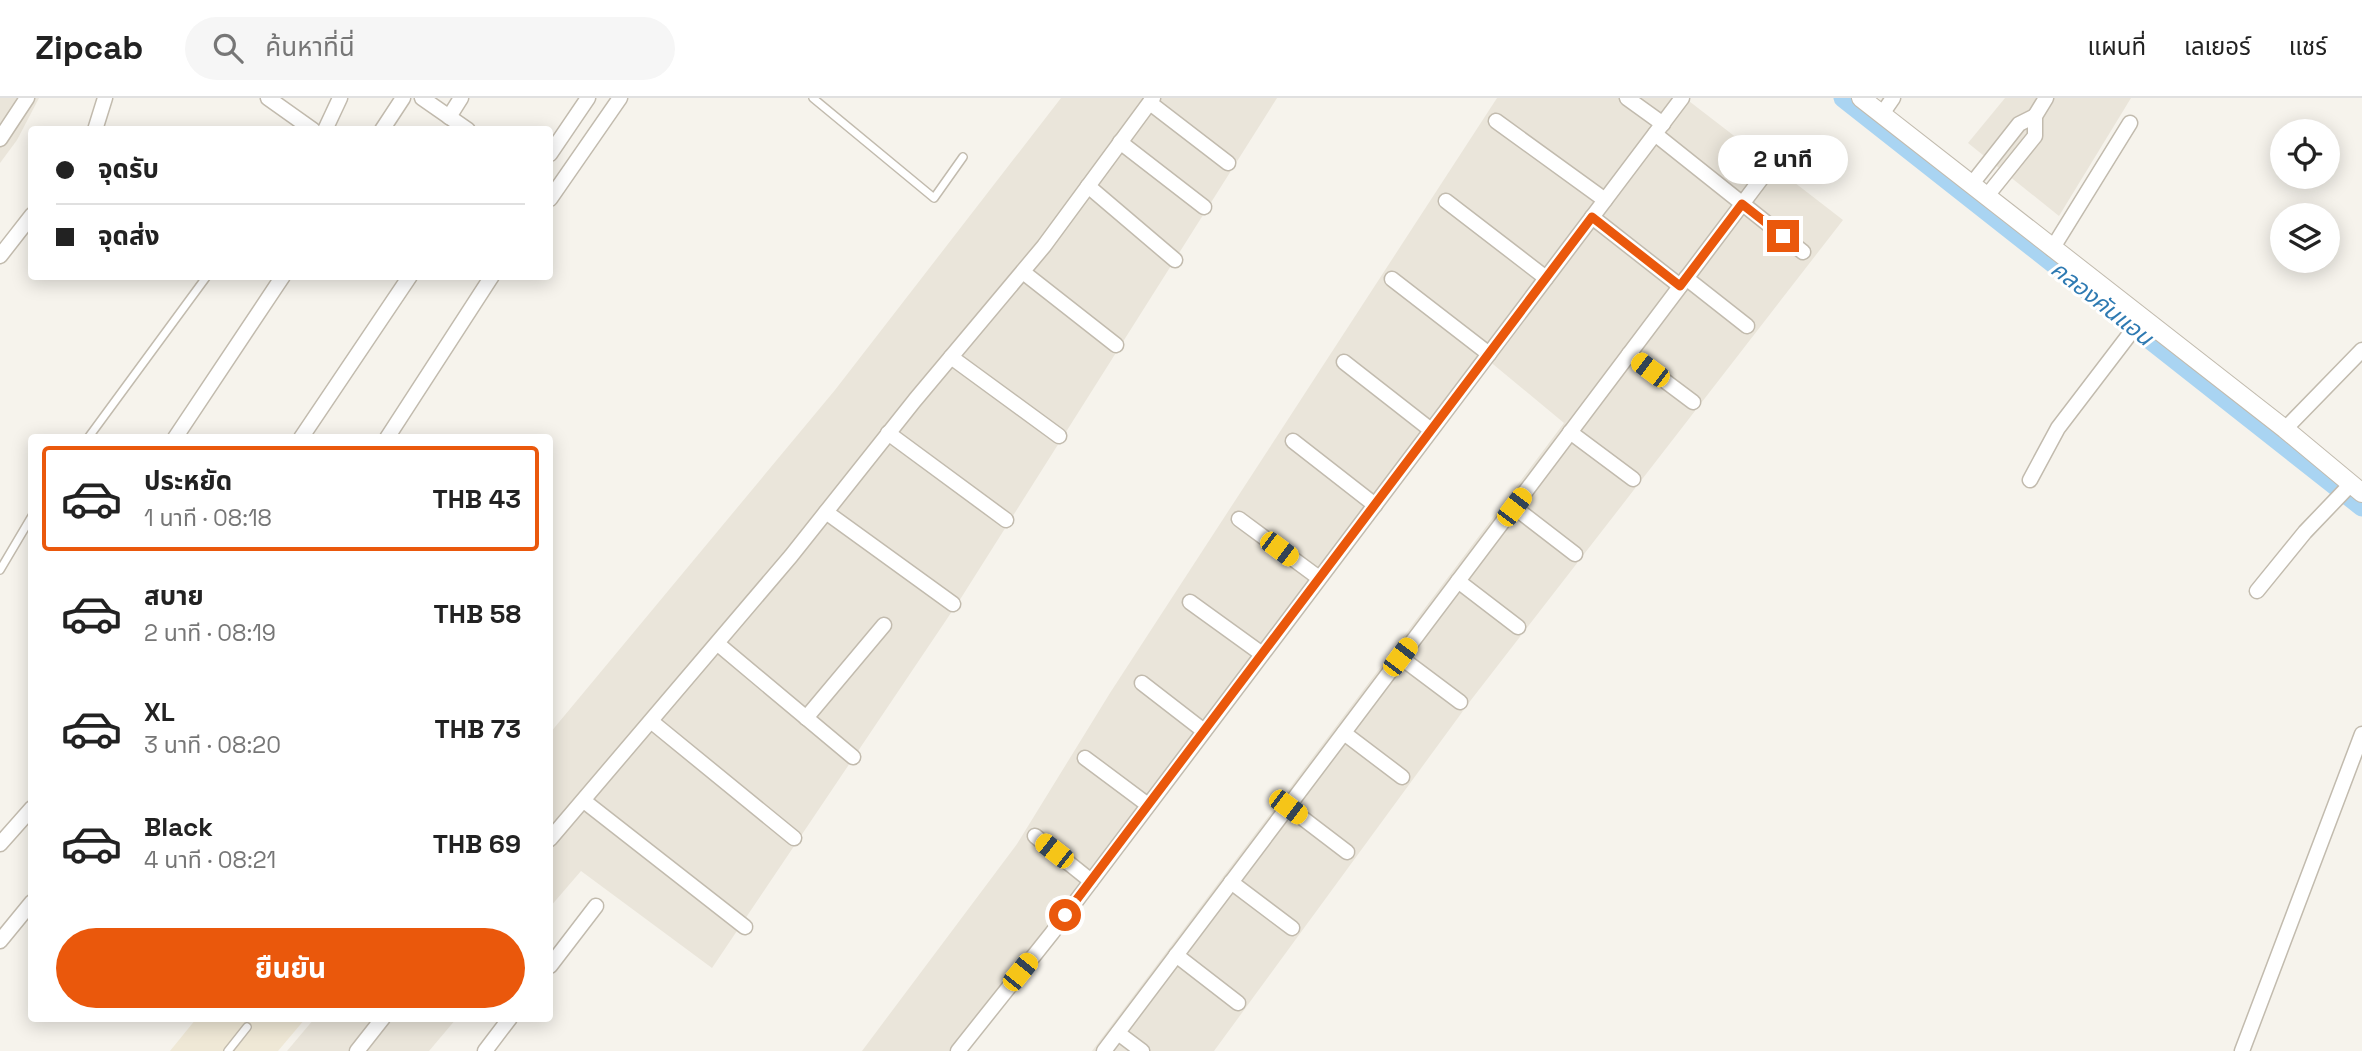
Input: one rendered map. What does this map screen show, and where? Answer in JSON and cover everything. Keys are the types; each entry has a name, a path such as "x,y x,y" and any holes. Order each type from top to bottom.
{"street":[{"path":"0,139 27,98"},
{"path":"96,126 105,98"},
{"path":"268,98 307,126"},
{"path":"327,126 340,98"},
{"path":"385,126 403,98"},
{"path":"422,98 462,126"},
{"path":"449,117 461,98"},
{"path":"553,150 588,98"},
{"path":"553,195 620,98"},
{"path":"1627,98 1742,204 1803,252"},
{"path":"958,1051 1205,731 1682,98"},
{"path":"1861,98 2140,321 2285,429 2353,489 2305,532 2257,591"},
{"path":"1882,114 1893,98"},
{"path":"1986,197 2035,136 2035,116 2046,98"},
{"path":"553,836 718,644 888,433 1023,272 1151,101 1228,163"},
{"path":"1971,186 2019,124 2035,116"},
{"path":"1496,121 1605,200"},
{"path":"2052,248 2130,122"},
{"path":"1120,142 1204,207"},
{"path":"1104,1051 1767,171"},
{"path":"1088,187 1175,260"},
{"path":"1446,201 1546,278"},
{"path":"1592,217 1747,326"},
{"path":"0,256 28,220"},
{"path":"1023,272 1116,345"},
{"path":"1392,279 1489,354"},
{"path":"178,434 280,280"},
{"path":"304,434 407,280"},
{"path":"390,434 489,280"},
{"path":"2030,480 2058,428 2140,321"},
{"path":"2285,429 2362,350"},
{"path":"1629,354 1693,402"},
{"path":"951,357 1059,436"},
{"path":"1344,362 1431,430"},
{"path":"1570,432 1633,479"},
{"path":"888,433 1006,520"},
{"path":"1293,441 1375,505"},
{"path":"1514,507 1575,554"},
{"path":"827,512 953,604"},
{"path":"1240,519 1319,578"},
{"path":"1458,581 1518,627"},
{"path":"1190,602 1262,654"},
{"path":"806,718 884,625"},
{"path":"718,644 853,757"},
{"path":"1400,657 1460,702"},
{"path":"1142,683 1205,731"},
{"path":"652,722 794,838"},
{"path":"1344,733 1402,777"},
{"path":"2242,1051 2362,734"},
{"path":"1085,758 1148,805"},
{"path":"584,801 745,927"},
{"path":"1288,807 1348,852"},
{"path":"0,844 28,812"},
{"path":"1035,836 1091,881"},
{"path":"1231,882 1292,929"},
{"path":"553,962 596,906"},
{"path":"0,941 28,907"},
{"path":"1176,955 1238,1003"},
{"path":"357,1051 380,1022"},
{"path":"485,1051 507,1022"},
{"path":"1118,1033 1142,1051"}],"lane":[{"path":"813,98 934,198 963,157"},
{"path":"91,434 205,280"},
{"path":"0,570 28,523"},
{"path":"228,1051 247,1027"}],"shaded area":[{"path":"0,98 39,98 17,140 0,163"},
{"path":"1061,98 1277,98 961,598 712,968 581,871 553,904 553,729 835,390"},
{"path":"1497,98 1685,98 1843,220 1471,700 1214,1051 1092,1051 1564,423 1488,360 965,1051 862,1051 1017,844 1110,693"},
{"path":"2005,98 2131,98 2059,216 1968,143"},
{"path":"194,1022 302,1022 278,1051 170,1051"},
{"path":"311,1022 453,1022 429,1051 287,1051"}],"waterway":[{"name":"คลองคันแอน","path":"1843,98 2362,507"}],"route":[{"path":"1065,915 1592,217 1680,286 1742,204 1783,236"}]}
